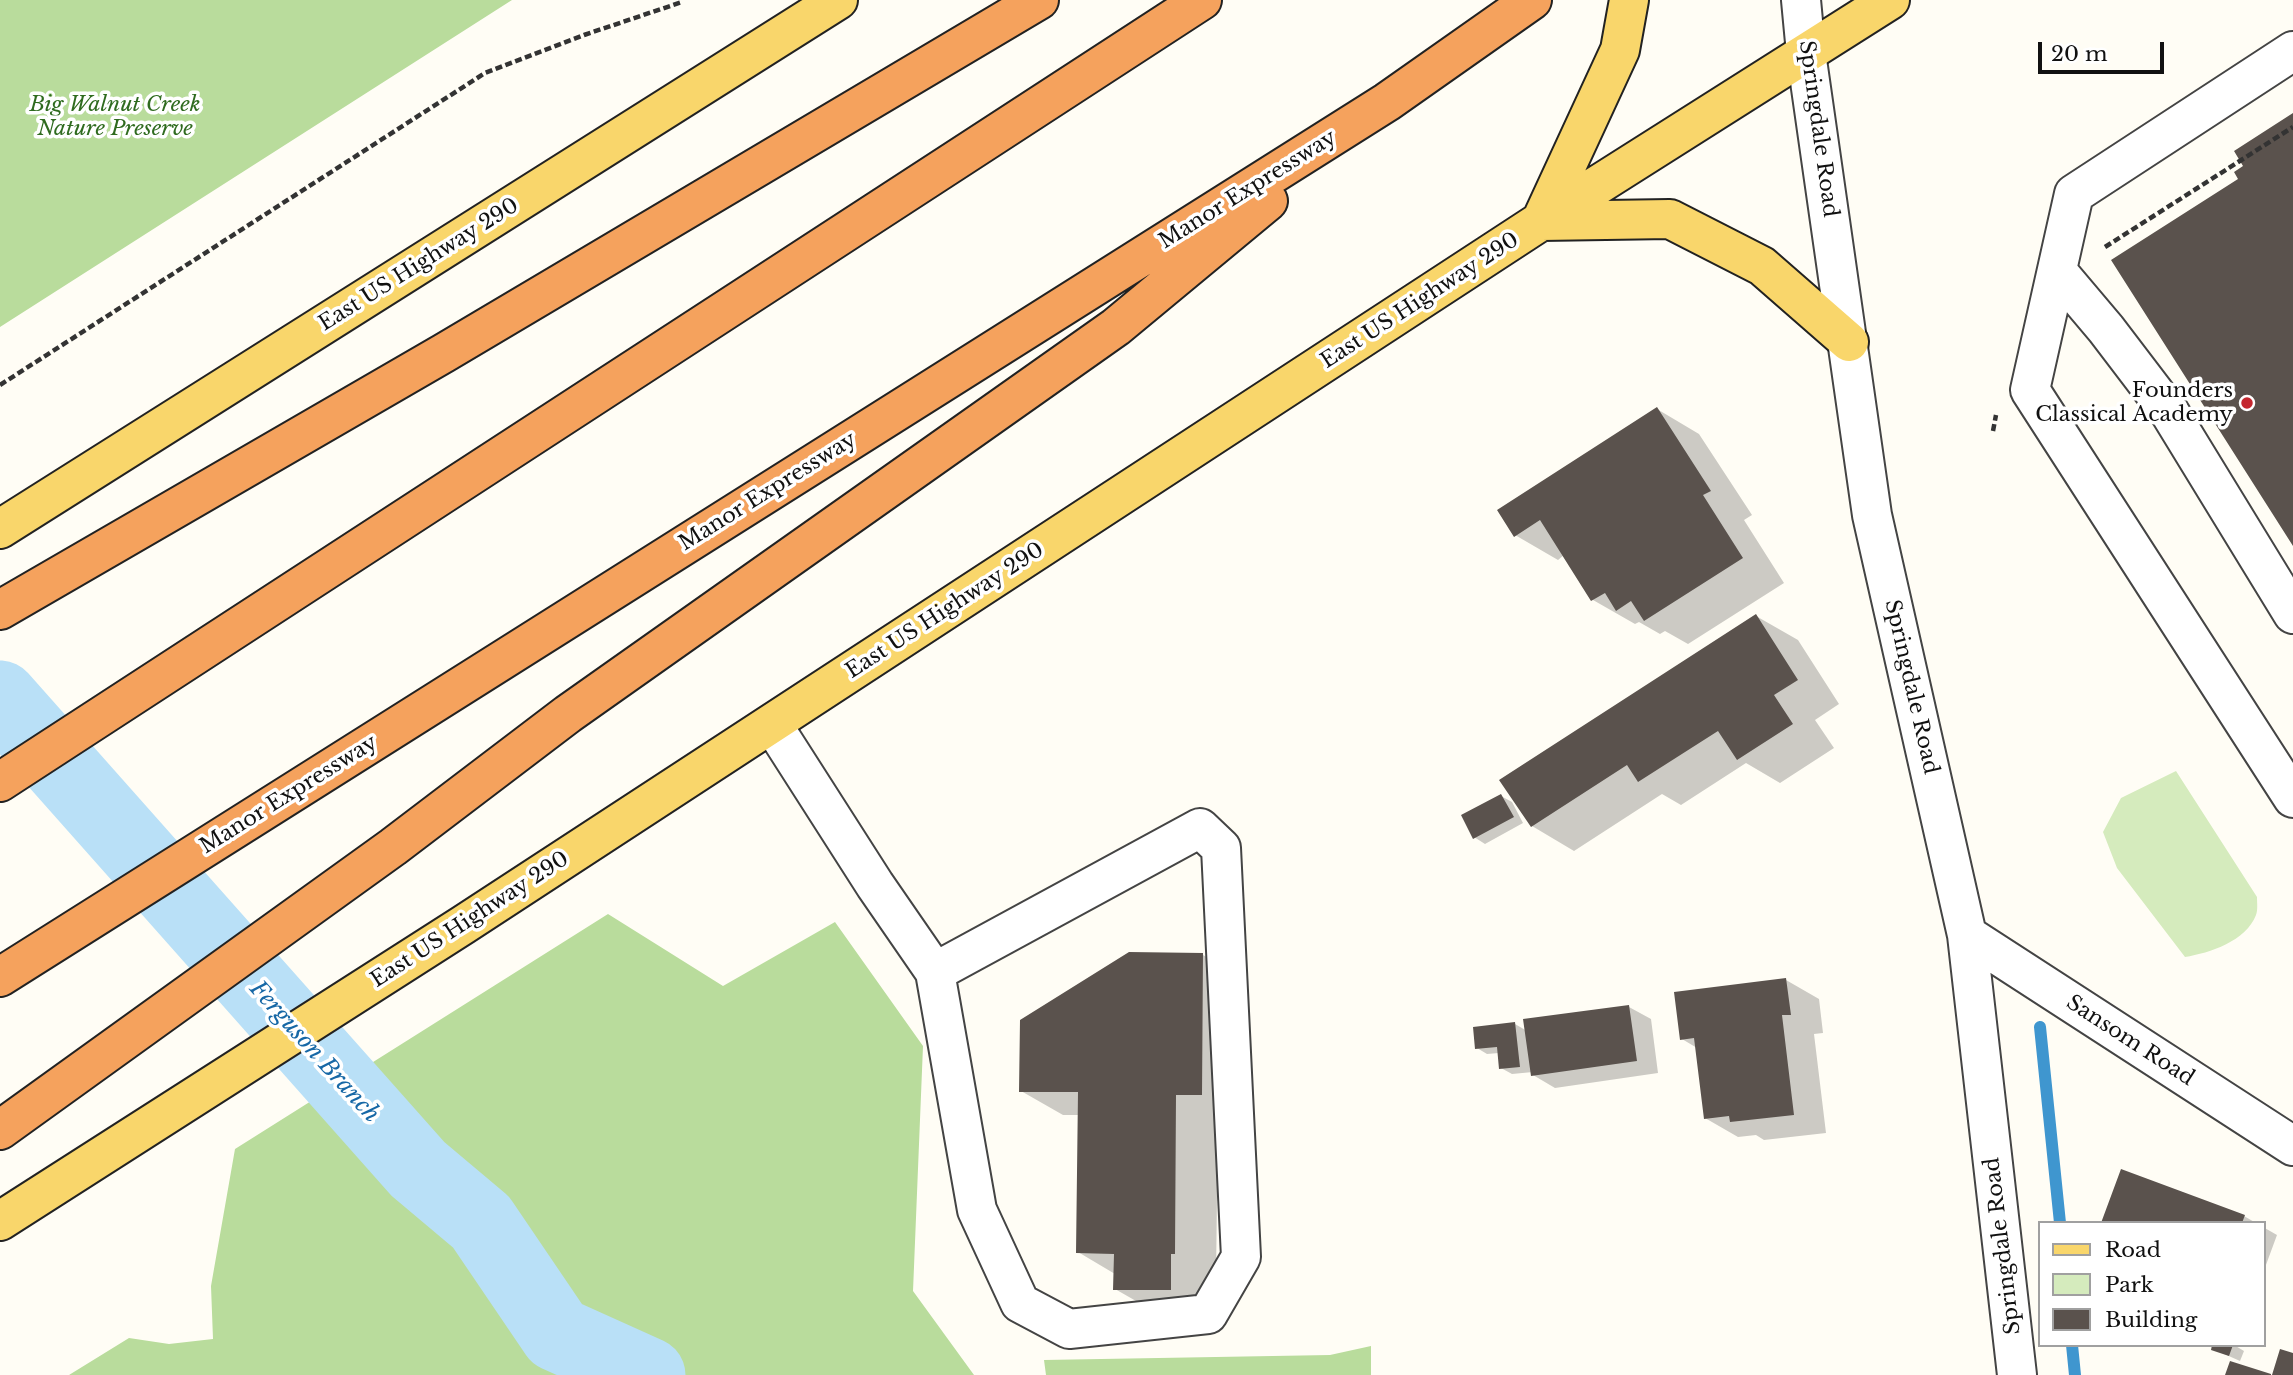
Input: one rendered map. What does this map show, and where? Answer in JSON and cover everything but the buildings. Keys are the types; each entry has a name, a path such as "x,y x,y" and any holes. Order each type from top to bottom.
{"highway":[{"path":"0,610 168,514 1039,0"},
{"path":"0,782 1202,0"},
{"name":"Manor Expressway","path":"0,977 1387,102 1532,0"},
{"path":"0,1130 393,847 568,714 1116,327 1387,102"}],"main road":[{"name":"East US Highway 290","path":"0,529 838,0"},
{"path":"1629,0 1620,50 1541,221 1670,219 1762,266 1849,342"},
{"name":"East US Highway 290","path":"0,1221 463,925 1541,221 1890,0"}],"street":[{"name":"Springdale Road","path":"1801,0 1806,54 1872,515 1967,935 2017,1375"},
{"path":"2293,51 2074,194 2030,390 2293,798"},
{"path":"2057,271 2170,413 2293,614"},
{"path":"772,724 875,886 935,972 977,1210 1020,1303 1069,1329 1208,1314 1241,1257 1221,848 1199,828 935,972"},
{"name":"Sansom Road","path":"1967,935 2293,1146"}],"path":[{"path":"0,385 485,73 584,35 682,2"},
{"path":"2099,251 2293,127"}],"green space":[{"name":"Big Walnut Creek Nature Preserve","path":"0,0 512,0 0,327"},
{"path":"2176,771 2257,897 2256,915 2236,939 2216,949 2185,957 2117,868 2103,832 2121,798"},
{"path":"608,914 723,986 835,922 923,1046 913,1291 974,1375 69,1375 129,1338 169,1344 213,1339 211,1286 235,1149"},
{"path":"1371,1346 1371,1375 1046,1375 1044,1360 1330,1355"}],"waterway":[{"name":"Ferguson Branch","path":"0,698 418,1169 481,1222 557,1334 648,1375"},
{"path":"2040,1027 2060,1221"},
{"path":"2072,1347 2075,1375"}],"place":[{"name":"Founders Classical Academy","path":"2247,403"}]}
